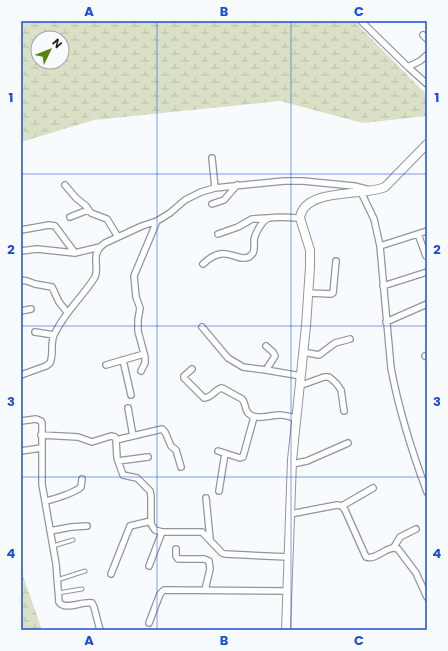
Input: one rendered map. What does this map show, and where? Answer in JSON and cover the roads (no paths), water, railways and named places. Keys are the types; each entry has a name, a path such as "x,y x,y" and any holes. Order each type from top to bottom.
{"street":[{"path":"362,22 427,84"},
{"path":"408,67 420,61 427,55"},
{"path":"286,630 292,464 299,386 304,352 310,250 300,218 301,214 304,207 312,201 381,188 388,185 427,144"},
{"path":"212,158 214,188"},
{"path":"21,251 36,249 75,253 100,247 105,243 142,226 157,221 170,213 185,200 201,192 214,188 284,181 303,181 354,186 370,190"},
{"path":"65,185 94,216 104,217 107,219 118,237"},
{"path":"212,204 224,200 237,185"},
{"path":"361,192 374,219 380,246 391,368 401,415 408,441 427,492"},
{"path":"70,217 88,210"},
{"path":"203,264 211,257 218,254 230,254 244,258 250,256 253,252 255,237 262,223 268,218"},
{"path":"218,234 238,227 252,219 300,218"},
{"path":"141,370 145,364 138,331 140,308 136,297 134,276 157,221"},
{"path":"21,230 55,226 75,253"},
{"path":"380,246 427,231"},
{"path":"418,234 426,256"},
{"path":"21,375 49,364 51,361 54,336 67,312 95,277 95,261 100,247"},
{"path":"308,292 333,293 336,261"},
{"path":"383,286 427,272"},
{"path":"21,280 52,287 59,302 67,312"},
{"path":"386,322 427,304"},
{"path":"21,311 31,309"},
{"path":"202,327 222,351 236,364 248,368 301,376"},
{"path":"35,332 54,336"},
{"path":"304,352 319,355 335,343 350,339"},
{"path":"266,346 275,356 266,370"},
{"path":"106,365 144,354"},
{"path":"122,360 130,395"},
{"path":"192,368 184,376 184,378 202,397 208,398 218,389 222,388 242,398 244,401 245,410 254,417 282,415 296,418"},
{"path":"299,386 324,377 329,377 341,390 344,411"},
{"path":"128,408 133,436"},
{"path":"218,451 240,458 243,456 254,417"},
{"path":"21,421 33,419 40,420 42,423 42,484 56,564 59,602 62,606 92,603 100,630"},
{"path":"116,440 162,429 165,432 170,444 176,450 180,467"},
{"path":"41,435 78,437 92,442 111,436 115,437 118,461 122,475 137,478 150,491 152,526 162,532 199,531 204,534 222,553 225,554 288,557"},
{"path":"292,464 307,461 348,443"},
{"path":"21,451 41,448"},
{"path":"219,491 225,453"},
{"path":"118,461 148,457"},
{"path":"45,501 58,498 78,490 81,487 82,479"},
{"path":"290,514 336,505 342,506 373,488"},
{"path":"206,498 210,540"},
{"path":"342,506 366,557 371,558 394,547 400,536 416,529"},
{"path":"111,574 129,527 133,524 152,521"},
{"path":"50,532 70,527 87,526"},
{"path":"150,566 162,532"},
{"path":"394,547 400,550 413,568 427,597"},
{"path":"176,549 176,556 178,559 204,559 209,561 210,569 204,590"},
{"path":"149,623 160,594 162,591 166,590 287,591"}],"lane":[{"path":"53,546 73,540"},
{"path":"57,580 85,572"},
{"path":"58,593 82,589"}]}
